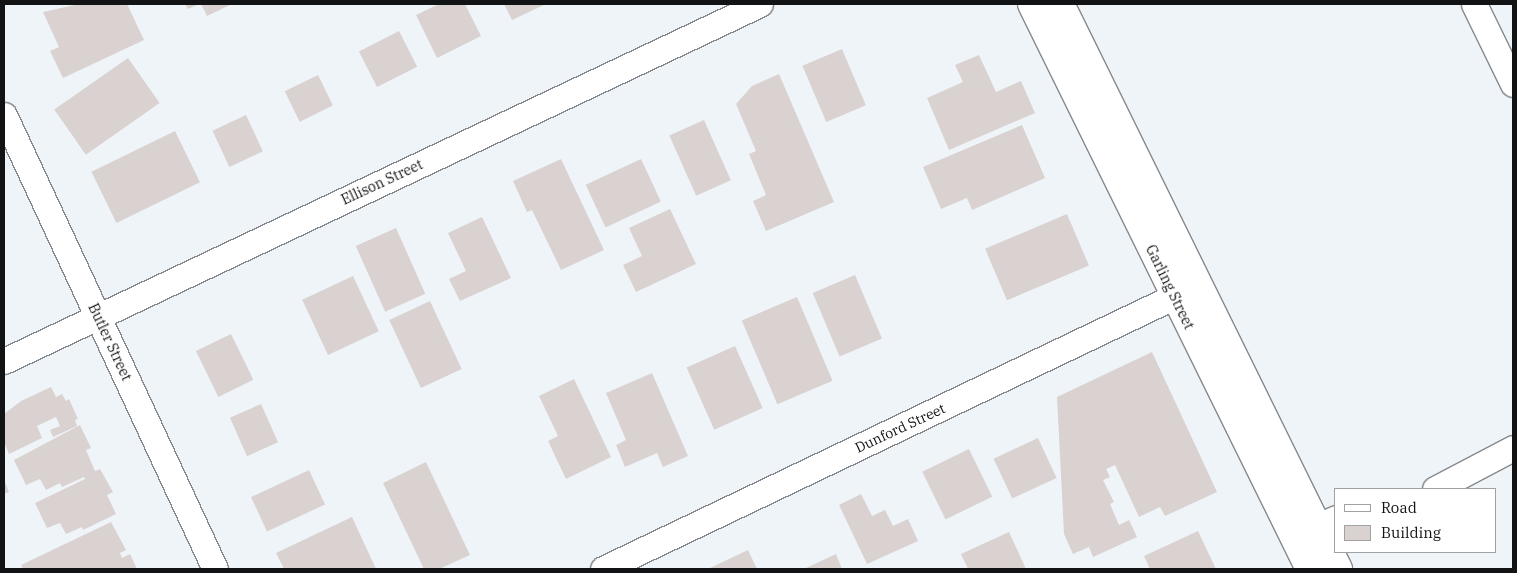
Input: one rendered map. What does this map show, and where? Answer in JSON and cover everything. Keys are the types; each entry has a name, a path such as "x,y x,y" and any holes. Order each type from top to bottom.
{"street":[{"name":"Ellison Street","path":"4,360 760,4"},
{"name":"Garling Street","path":"1032,4 1186,291 1316,526 1327,564"},
{"name":"Garling Street","path":"1060,4 1186,291"},
{"path":"1474,4 1513,84"},
{"name":"Butler Street","path":"4,116 215,569"},
{"name":"Dunford Street","path":"603,569 1186,291"},
{"path":"1437,488 1513,448"}],"building":[{"path":"79,4 127,4 144,40 63,78 50,51 59,47 43,12"},
{"path":"185,4 199,4 188,9"},
{"path":"201,4 230,4 230,5 207,16"},
{"path":"439,4 465,4 481,36 437,58 416,15"},
{"path":"504,4 546,4 512,20"},
{"path":"399,31 417,67 377,87 359,51"},
{"path":"842,49 866,105 826,122 802,66"},
{"path":"979,55 996,92 1021,81 1035,113 949,150 927,98 963,82 955,65"},
{"path":"128,58 160,103 86,155 54,110"},
{"path":"779,74 834,202 766,231 753,201 766,195 749,154 756,151 736,104 752,86"},
{"path":"318,75 333,106 300,122 285,91"},
{"path":"246,115 263,151 229,167 212,131"},
{"path":"704,120 731,180 696,196 669,135"},
{"path":"1022,125 1045,178 972,210 967,198 941,209 923,167"},
{"path":"175,131 200,182 116,223 91,172"},
{"path":"561,159 604,250 561,270 532,210 527,212 513,181"},
{"path":"641,159 661,202 606,227 586,185"},
{"path":"670,209 696,264 636,292 623,265 642,256 629,228"},
{"path":"1067,214 1089,266 1007,300 985,249"},
{"path":"482,217 511,278 460,301 449,279 466,271 448,233"},
{"path":"396,228 425,294 385,312 356,246"},
{"path":"855,275 882,339 840,356 813,293"},
{"path":"353,276 379,331 328,355 302,300"},
{"path":"797,297 833,381 777,404 742,320"},
{"path":"430,301 462,369 421,388 389,320"},
{"path":"231,334 253,380 218,397 196,351"},
{"path":"735,346 763,408 714,430 687,368"},
{"path":"1152,352 1217,492 1165,516 1160,507 1139,517 1115,465 1106,469 1110,477 1103,480 1114,502 1110,504 1119,525 1129,520 1137,537 1093,557 1089,547 1073,554 1064,534 1057,397"},
{"path":"652,373 688,456 663,467 657,453 625,467 616,445 626,440 606,393"},
{"path":"574,379 611,457 566,479 548,441 558,436 539,396"},
{"path":"51,387 56,397 62,394 66,401 69,399 78,419 75,420 77,426 53,437 50,430 60,426 56,417 37,426 42,438 9,454 4,442 4,414 21,401"},
{"path":"261,404 278,442 247,456 230,418"},
{"path":"80,425 91,448 86,450 95,471 100,469 113,492 107,495 116,514 83,530 82,527 66,534 60,523 47,528 35,503 85,479 84,477 62,487 60,483 46,490 40,479 26,485 14,460"},
{"path":"1038,438 1057,478 1012,499 994,459"},
{"path":"969,449 992,497 945,519 922,472"},
{"path":"426,462 470,555 439,569 424,569 383,483"},
{"path":"309,470 325,504 267,531 251,497"},
{"path":"4,480 9,492 4,494"},
{"path":"861,494 872,516 885,510 893,526 908,519 918,541 867,564 839,505"},
{"path":"352,517 376,569 284,569 276,553"},
{"path":"111,522 126,550 120,553 122,558 130,554 137,569 23,569 21,565"},
{"path":"1198,531 1216,569 1150,569 1144,556"},
{"path":"1009,532 1026,569 968,569 961,554"},
{"path":"748,550 757,569 708,569"},
{"path":"836,554 842,569 804,569"}]}
